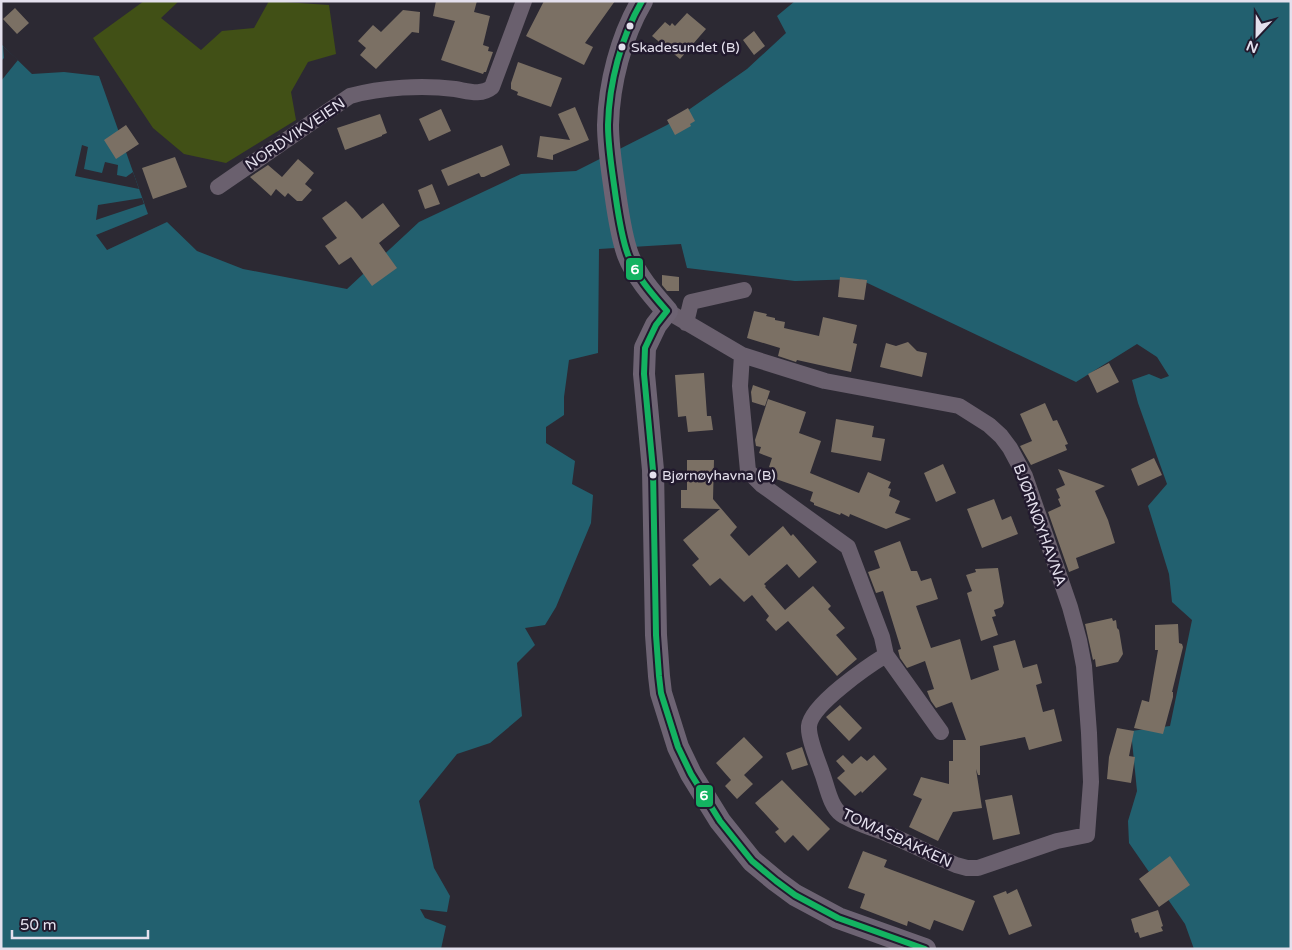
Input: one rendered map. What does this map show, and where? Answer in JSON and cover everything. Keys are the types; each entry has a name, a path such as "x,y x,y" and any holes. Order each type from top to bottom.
{"street":[{"name":"NORDVIKVEIEN","path":"218,187 350,96 364,92 411,87 443,88 481,93 488,91 492,87 524,1"},
{"path":"642,1 628,30 617,61 608,123 610,156 625,246 638,273 672,313"},
{"path":"744,290 691,302 672,313 656,326 645,348 644,374 653,470 656,635 661,693 678,747 708,803 752,860 776,881 803,900 838,918 926,949"},
{"name":"BJØRNØYHAVNA","path":"672,313 742,354 825,381 958,406 989,425 1010,448 1025,476 1079,640 1084,666 1089,717 1091,782 1089,805"},
{"path":"742,354 740,386 748,471 762,485 848,547 882,637 886,655 941,732"},
{"name":"TOMASBAKKEN","path":"886,655 822,704 813,715 809,724 833,804 840,813 956,865 973,869 1057,841 1087,835 1089,805"}],"green space":[{"path":"144,1 179,1 161,18 201,50 222,31 254,28 269,1 329,5 336,54 308,62 291,92 296,120 226,163 184,154 153,128 93,38"}],"water":[{"path":"795,1 1291,1 1291,949 1194,949 1185,924 1129,843 1128,821 1137,791 1131,731 1170,726 1192,620 1172,602 1169,574 1148,506 1167,484 1138,403 1132,380 1149,374 1161,379 1169,376 1157,357 1137,344 1076,382 859,279 795,281 687,268 681,244 599,249 598,353 569,360 564,397 564,415 546,427 546,443 575,461 572,484 593,495 591,523 556,607 545,625 525,628 535,645 517,663 522,716 490,743 457,754 419,801 434,868 450,896 447,912 420,909 425,918 446,926 441,949 1,949 1,44 32,74 64,72 99,76 148,214 96,235 107,250 167,222 197,251 243,269 347,289 419,222 521,174 576,171 667,125 747,69 786,33 777,16"}],"pier":[{"path":"3,46 18,60 1,81 1,61 4,58"},
{"path":"82,145 88,147 84,169 102,173 105,162 118,165 117,175 126,177 133,172 139,189 75,176"},
{"path":"142,198 144,204 96,220 98,205"}],"building":[{"path":"436,1 477,1 474,12 490,16 483,45 489,47 488,51 493,52 486,72 483,74 441,60 455,21 433,16"},
{"path":"544,1 615,1 585,43 593,47 584,65 526,36"},
{"path":"15,8 29,23 17,34 3,19"},
{"path":"403,10 420,12 419,33 412,32 376,69 360,55 366,48 358,41 373,25 381,32"},
{"path":"687,13 706,29 680,59 652,36 665,22 670,26 672,23 675,26"},
{"path":"754,31 765,46 754,55 743,40"},
{"path":"518,62 562,78 551,107 517,95 518,92 511,89 511,83"},
{"path":"575,107 589,140 553,155 553,160 537,157 540,136 570,140 558,114"},
{"path":"688,108 695,121 690,124 691,126 675,135 667,120"},
{"path":"441,109 451,131 429,141 419,119"},
{"path":"380,114 387,133 345,150 337,128"},
{"path":"126,125 139,144 116,159 104,140"},
{"path":"502,145 510,165 484,177 481,177 479,173 448,186 441,170"},
{"path":"175,157 187,187 153,199 142,168"},
{"path":"298,159 314,173 305,184 312,190 302,201 297,201 288,193 285,197 276,189 271,196 250,177 268,165 282,177"},
{"path":"432,184 440,204 425,209 418,190"},
{"path":"346,201 362,219 383,203 400,226 379,243 397,268 372,286 351,257 339,265 325,246 337,238 322,218"},
{"path":"662,275 679,277 679,291 667,291 662,285"},
{"path":"840,277 867,280 864,300 838,297"},
{"path":"754,311 767,314 766,316 785,322 784,328 819,336 823,317 857,325 853,343 857,344 851,372 797,360 796,362 778,356 780,348 747,338"},
{"path":"908,342 917,351 927,353 922,377 880,367 886,343 896,346"},
{"path":"1109,363 1119,382 1097,393 1088,374"},
{"path":"704,373 707,416 711,416 713,430 688,432 686,416 678,417 675,375"},
{"path":"753,385 770,391 765,406 752,402 751,392"},
{"path":"768,399 806,412 799,433 821,441 810,473 859,493 868,472 891,482 888,488 891,489 889,496 900,501 895,513 911,519 886,529 850,514 849,517 841,513 840,515 814,505 810,501 813,492 769,475 772,468 769,467 772,458 759,453 761,447 756,446 755,440"},
{"path":"1045,403 1053,421 1057,420 1068,444 1065,445 1067,450 1031,465 1020,446 1032,441 1020,414"},
{"path":"836,419 874,426 872,437 885,439 881,461 831,452"},
{"path":"1154,458 1162,475 1138,486 1131,469"},
{"path":"687,460 714,460 713,499 737,527 730,535 749,556 783,526 791,536 793,534 817,562 799,578 787,564 764,584 785,610 813,586 831,606 828,609 845,628 836,635 857,659 837,676 788,621 776,631 766,620 769,616 752,595 744,602 720,578 710,586 692,565 699,559 683,540 720,509 681,508 681,490 687,490"},
{"path":"943,464 956,493 936,502 924,473"},
{"path":"1058,469 1105,486 1095,491 1108,520 1115,543 1076,558 1079,568 1069,572 1048,512 1061,506 1056,489 1065,485"},
{"path":"994,499 1002,520 1011,516 1018,534 982,548 967,509"},
{"path":"900,541 911,571 917,571 921,581 931,578 938,599 916,606 931,648 960,639 971,680 999,670 993,646 1015,640 1023,668 1037,664 1042,683 1036,685 1043,712 1054,709 1062,741 1029,750 1025,737 980,746 980,775 978,775 976,769 982,808 953,812 938,841 909,827 922,799 913,795 921,777 949,784 949,761 953,761 953,740 966,740 952,702 936,708 931,701 927,691 934,689 925,661 907,668 900,658 898,650 901,649 883,591 876,593 868,572 880,568 874,551"},
{"path":"998,568 1004,603 1002,607 994,610 996,616 992,617 998,635 981,641 967,593 972,591 966,575 976,572 975,569"},
{"path":"1112,618 1113,621 1116,620 1123,654 1118,662 1096,667 1085,624"},
{"path":"1178,624 1179,643 1183,647 1163,734 1134,728 1142,700 1149,702 1158,650 1155,650 1155,625"},
{"path":"840,705 862,728 849,741 826,717"},
{"path":"1117,728 1134,731 1129,756 1135,757 1131,783 1107,779 1109,757"},
{"path":"744,737 763,757 744,775 753,784 737,799 725,786 731,780 716,763"},
{"path":"802,747 808,765 792,770 786,753"},
{"path":"843,755 852,764 861,756 867,761 874,755 887,769 862,793 861,791 855,796 837,778 845,771 836,761"},
{"path":"782,780 830,829 808,851 793,835 785,843 775,832 779,829 755,803"},
{"path":"1012,795 1020,834 993,840 985,800"},
{"path":"863,851 887,860 884,867 975,901 963,931 934,920 930,930 908,921 907,926 860,908 865,894 848,888"},
{"path":"1170,856 1190,885 1159,907 1139,879"},
{"path":"1017,889 1032,926 1009,935 993,896 1006,891 1007,894"},
{"path":"1158,910 1163,931 1140,938 1138,932 1135,933 1131,919"}],"transit line":[{"name":"6","path":"642,1 622,45 611,93 608,133 617,208 626,248 631,263 640,278 667,311 656,325 645,348 644,374 653,470 656,635 661,693 678,747 691,774 720,821 752,861 795,895 838,918 925,949"}],"place":[{"name":"Skadesundet (B)","path":"622,47"},
{"name":"Bjørnøyhavna (B)","path":"653,475"}]}
